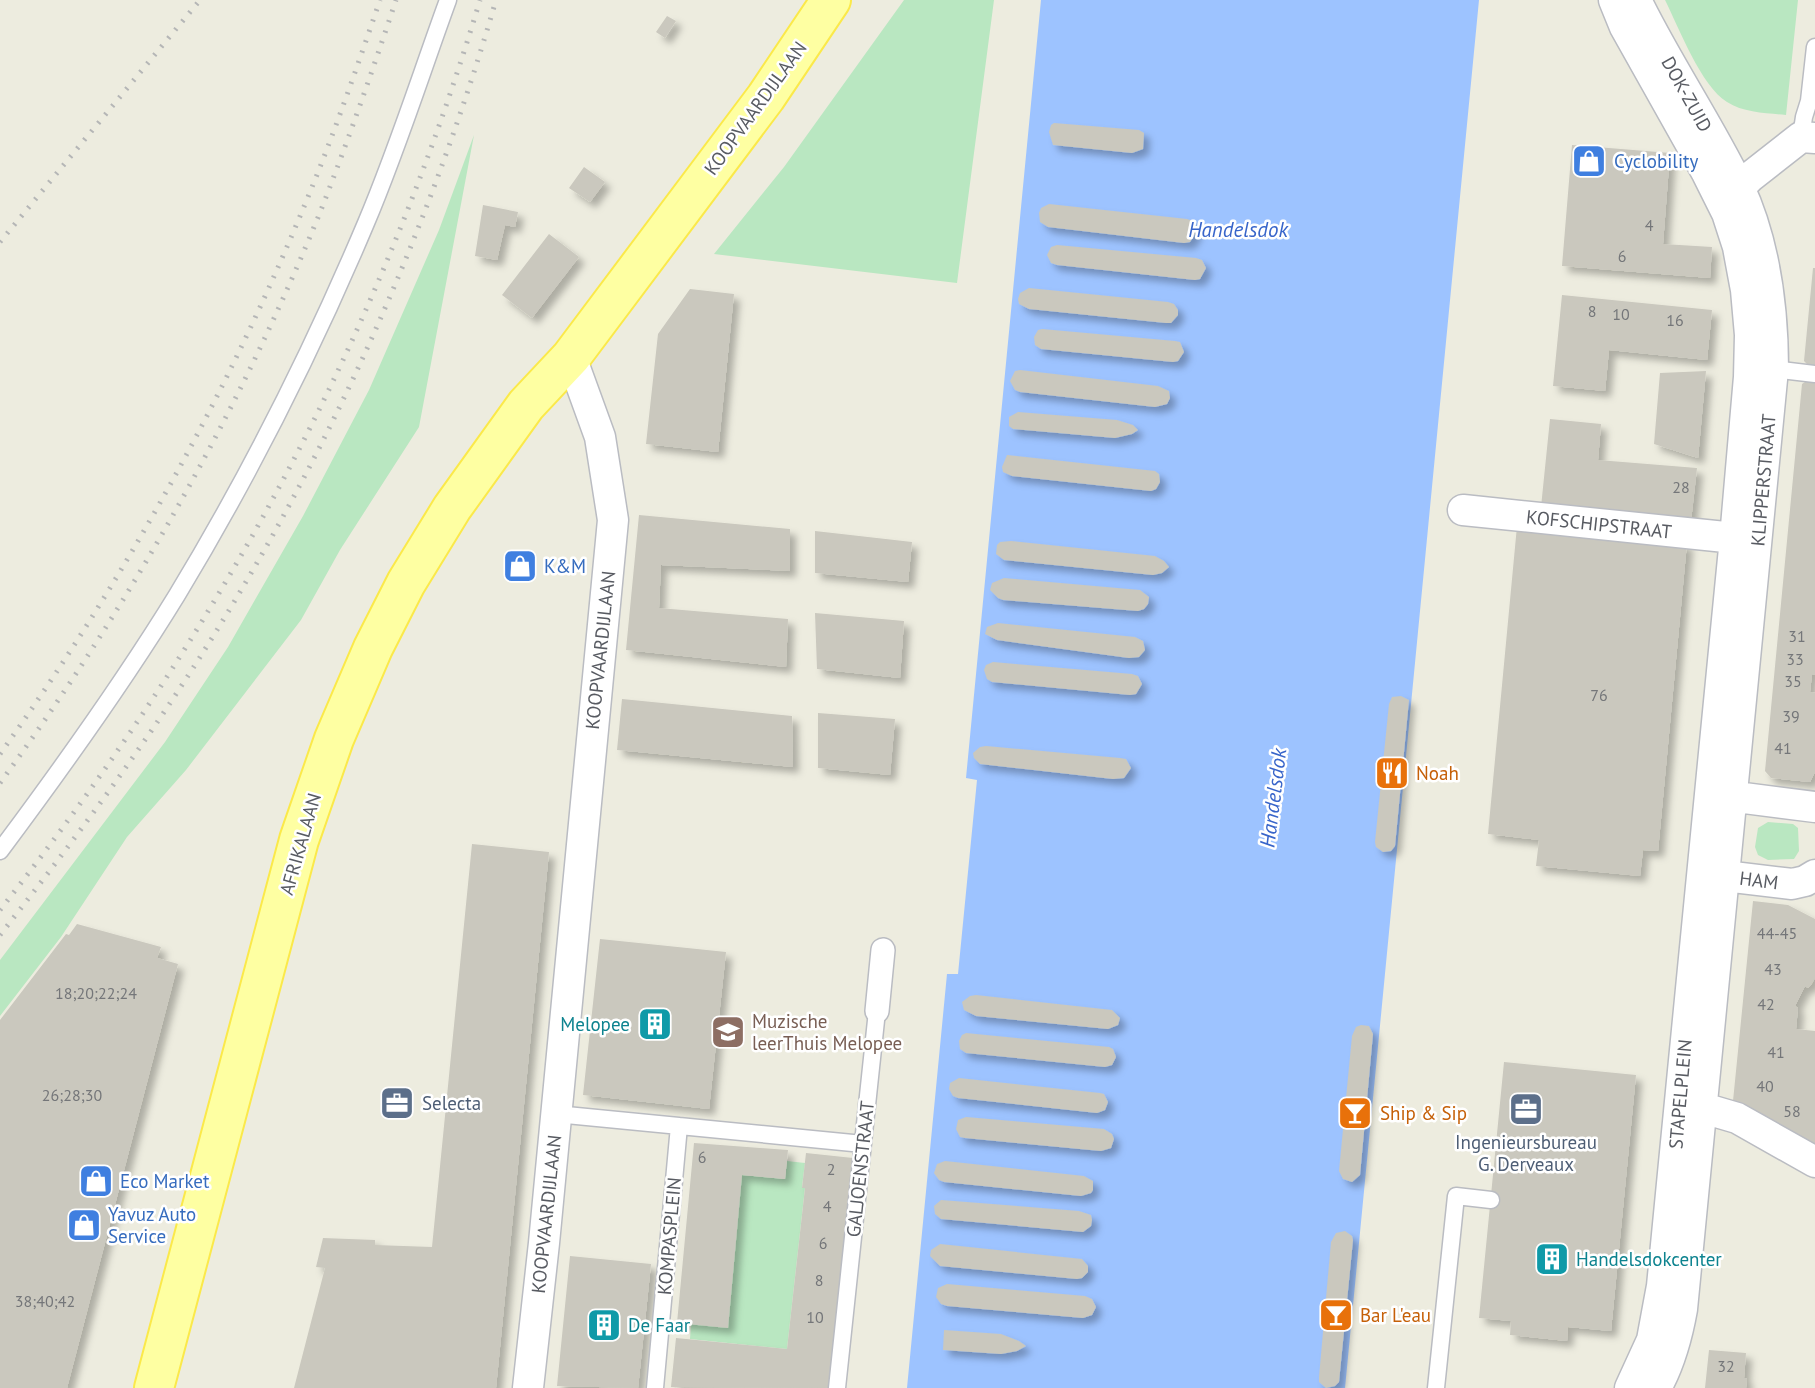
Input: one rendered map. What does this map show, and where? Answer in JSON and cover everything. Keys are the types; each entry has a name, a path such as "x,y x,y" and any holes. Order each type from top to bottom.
{"main road":[{"name":"KOOPVAARDIJLAAN","path":"571,357 766,97 831,0"},
{"name":"AFRIKALAAN","path":"154,1388 295,853 334,739 373,648 405,583 452,508 526,405 571,357"}],"street":[{"name":"DOK-ZUID","path":"1614,0 1625,27 1682,131"},
{"name":"DOK-ZUID","path":"1636,0 1730,194"},
{"name":"KLIPPERSTRAAT","path":"1682,131 1730,194 1761,255 1773,329 1773,369 1721,795"},
{"path":"1730,194 1750,177 1808,138"},
{"name":"KLIPPERSTRAAT","path":"1721,795 1735,538 1751,335 1730,194"},
{"name":"KOOPVAARDIJLAAN","path":"528,1388 613,520 600,437 571,357"},
{"name":"KOFSCHIPSTRAAT","path":"1463,510 1735,538"},
{"path":"1721,795 1815,807"},
{"name":"STAPELPLEIN","path":"1630,1388 1652,1340 1658,1313 1703,975 1721,795"},
{"name":"HAM","path":"1713,874 1792,884 1812,882"},
{"name":"GALJOENSTRAAT","path":"877,1011 883,950"},
{"name":"STAPELPLEIN","path":"1656,1388 1666,1370 1676,1341 1682,1309 1703,1108 1703,975"},
{"path":"1703,1108 1737,1118 1815,1162"}],"lane":[{"path":"0,851 65,763 176,596 234,495 306,355 367,221 448,0"},
{"path":"1808,138 1804,117 1809,101 1815,47"},
{"path":"1773,369 1815,374"},
{"name":"GALJOENSTRAAT","path":"837,1388 877,1011"},
{"path":"556,1114 863,1144"},
{"name":"KOMPASPLEIN","path":"655,1388 679,1126"},
{"path":"1436,1388 1456,1196 1491,1200"}],"green space":[{"path":"904,0 994,0 957,283 714,254 784,167"},
{"path":"1665,0 1798,0 1786,115 1741,108 1717,94 1692,56"},
{"path":"474,135 419,427 340,550 301,620 186,770 127,837 61,937 0,1016 0,960 165,742 228,647 303,516 369,390 439,230"},
{"path":"1768,822 1793,824 1798,828 1799,851 1794,859 1768,860 1758,855 1755,847 1758,828"},
{"path":"787,1161 805,1163 802,1187 805,1188 787,1349 690,1339 691,1324 742,1175 785,1179"}],"water":[{"name":"Handelsdok","path":"1041,0 1479,0 1345,1388 907,1388 947,974 958,974 977,780 966,778"}],"building":[{"path":"667,16 676,21 665,38 656,32"},
{"path":"1054,123 1139,130 1144,133 1143,149 1132,153 1053,145 1049,132"},
{"path":"1572,145 1670,153 1663,244 1712,247 1710,278 1562,266"},
{"path":"584,167 605,182 590,202 569,188"},
{"path":"1049,204 1187,219 1193,221 1196,232 1190,242 1184,243 1048,227 1040,222 1039,213 1041,208"},
{"path":"483,205 518,212 515,227 505,225 497,260 475,256"},
{"path":"549,234 579,257 532,318 502,295"},
{"path":"1057,245 1196,258 1202,260 1206,268 1200,279 1195,280 1057,265 1051,263 1047,255 1051,247"},
{"path":"1813,268 1815,366 1809,366 1804,361"},
{"path":"1029,288 1168,302 1174,304 1178,315 1171,323 1166,323 1029,309 1019,304 1018,299 1020,293"},
{"path":"690,289 734,294 718,452 646,444 658,334"},
{"path":"1562,295 1712,310 1707,360 1609,350 1605,391 1553,386"},
{"path":"1038,330 1175,341 1180,342 1184,352 1178,361 1173,362 1041,349 1035,345 1034,337"},
{"path":"1015,371 1158,386 1169,391 1170,398 1167,404 1155,407 1020,392 1015,390 1010,381"},
{"path":"1706,371 1698,458 1654,444 1660,373"},
{"path":"1815,380 1815,675 1812,674 1810,692 1815,693 1815,772 1810,782 1771,778 1765,771 1802,384"},
{"path":"1018,412 1117,420 1133,425 1138,430 1115,438 1013,429 1009,426 1009,417"},
{"path":"1550,419 1601,424 1598,460 1697,468 1691,521 1541,507"},
{"path":"1007,455 1155,471 1159,474 1160,482 1156,489 1151,491 1012,476 1003,472 1002,467"},
{"path":"639,515 790,529 790,571 661,565 659,608 788,619 786,667 626,650"},
{"path":"1517,526 1687,543 1658,851 1643,850 1640,876 1536,866 1539,840 1488,834"},
{"path":"815,531 912,542 908,582 815,573"},
{"path":"1011,541 1155,556 1169,567 1162,573 1153,575 1004,560 996,554 997,545"},
{"path":"1004,578 1140,590 1149,597 1148,604 1138,611 1003,600 990,590 992,583"},
{"path":"815,613 904,621 900,678 817,669"},
{"path":"998,623 1135,637 1143,641 1145,650 1139,657 1129,658 997,640 985,634 987,627"},
{"path":"993,662 1132,674 1138,676 1142,684 1136,694 1130,695 992,682 987,679 984,670 986,665"},
{"name":"Noah","path":"1401,696 1409,700 1395,846 1391,851 1383,852 1376,847 1375,842 1389,704 1392,697"},
{"path":"622,699 792,716 793,767 617,750"},
{"path":"818,713 895,719 890,775 818,768"},
{"path":"986,746 1120,758 1126,759 1131,768 1124,778 1113,779 980,764 973,753"},
{"path":"472,844 549,852 496,1388 294,1388 325,1268 316,1267 323,1238 375,1240 375,1245 432,1247"},
{"path":"1753,901 1788,905 1815,919 1815,978 1808,988 1805,986 1795,1006 1798,1008 1796,1029 1815,1031 1815,1151 1733,1101"},
{"path":"77,924 161,947 157,958 178,964 67,1388 0,1388 0,1020 66,934 69,935"},
{"name":"Melopee","path":"600,939 726,952 709,1109 583,1095"},
{"path":"976,995 1112,1010 1120,1018 1118,1025 1108,1029 976,1016 964,1010 962,1002"},
{"name":"Ship & Sip","path":"1369,1026 1373,1034 1360,1175 1352,1182 1343,1179 1339,1171 1352,1036 1356,1027"},
{"path":"966,1033 1109,1047 1113,1049 1116,1057 1112,1065 1105,1067 966,1053 960,1049 959,1041"},
{"name":"Handelsdokcenter","path":"1504,1062 1636,1075 1611,1331 1568,1327 1567,1341 1510,1335 1511,1321 1479,1318"},
{"path":"959,1078 1100,1093 1104,1094 1108,1102 1105,1110 1097,1113 958,1098 953,1096 949,1089 950,1083"},
{"path":"966,1117 1104,1129 1112,1134 1114,1139 1111,1148 1101,1151 965,1138 960,1137 956,1129 958,1120"},
{"path":"694,1143 788,1150 785,1179 742,1175 728,1328 677,1323"},
{"path":"806,1153 853,1158 831,1388 671,1387 676,1338 787,1349 805,1188 802,1188"},
{"path":"945,1161 1084,1176 1093,1181 1093,1190 1081,1196 944,1182 934,1173 937,1164"},
{"path":"941,1200 1079,1211 1091,1215 1092,1220 1091,1226 1083,1232 941,1219 935,1214 934,1206"},
{"path":"1345,1231 1353,1240 1339,1382 1326,1388 1319,1382 1319,1377 1331,1242 1336,1233"},
{"path":"940,1244 1082,1259 1088,1266 1088,1272 1077,1279 940,1266 930,1256 931,1250"},
{"name":"De Faar","path":"570,1256 651,1264 638,1388 557,1386"},
{"path":"947,1284 1085,1296 1092,1299 1096,1307 1092,1315 1083,1318 947,1306 941,1304 936,1297 938,1288"},
{"path":"944,1330 1001,1334 1026,1346 1001,1354 943,1350"},
{"path":"1709,1350 1746,1353 1746,1388 1705,1388"}],"railway":[{"path":"0,242 200,0"},
{"path":"0,754 87,625 167,491 204,422 239,352 303,209 334,131 380,0"},
{"path":"0,783 47,717 136,579 253,364 319,215 396,0"},
{"path":"0,910 79,805 153,698 221,589 284,478 341,364 393,247 439,126 480,0"},
{"path":"0,935 85,824 166,709 217,630 303,480 342,403 412,245 471,82 496,0"}],"place":[{"name":"Cyclobility","path":"1589,161"},
{"name":"K&M","path":"520,566"},
{"name":"Noah","path":"1392,773"},
{"name":"Melopee","path":"655,1024"},
{"name":"Muzische leerThuis Melopee","path":"728,1032"},
{"name":"Selecta","path":"397,1103"},
{"name":"Ingenieursbureau G. Derveaux","path":"1526,1109"},
{"name":"Ship & Sip","path":"1355,1113"},
{"name":"Eco Market","path":"96,1181"},
{"name":"Yavuz Auto Service","path":"84,1225"},
{"name":"Handelsdokcenter","path":"1552,1259"},
{"name":"Bar L'eau","path":"1336,1315"},
{"name":"De Faar","path":"604,1325"}]}
